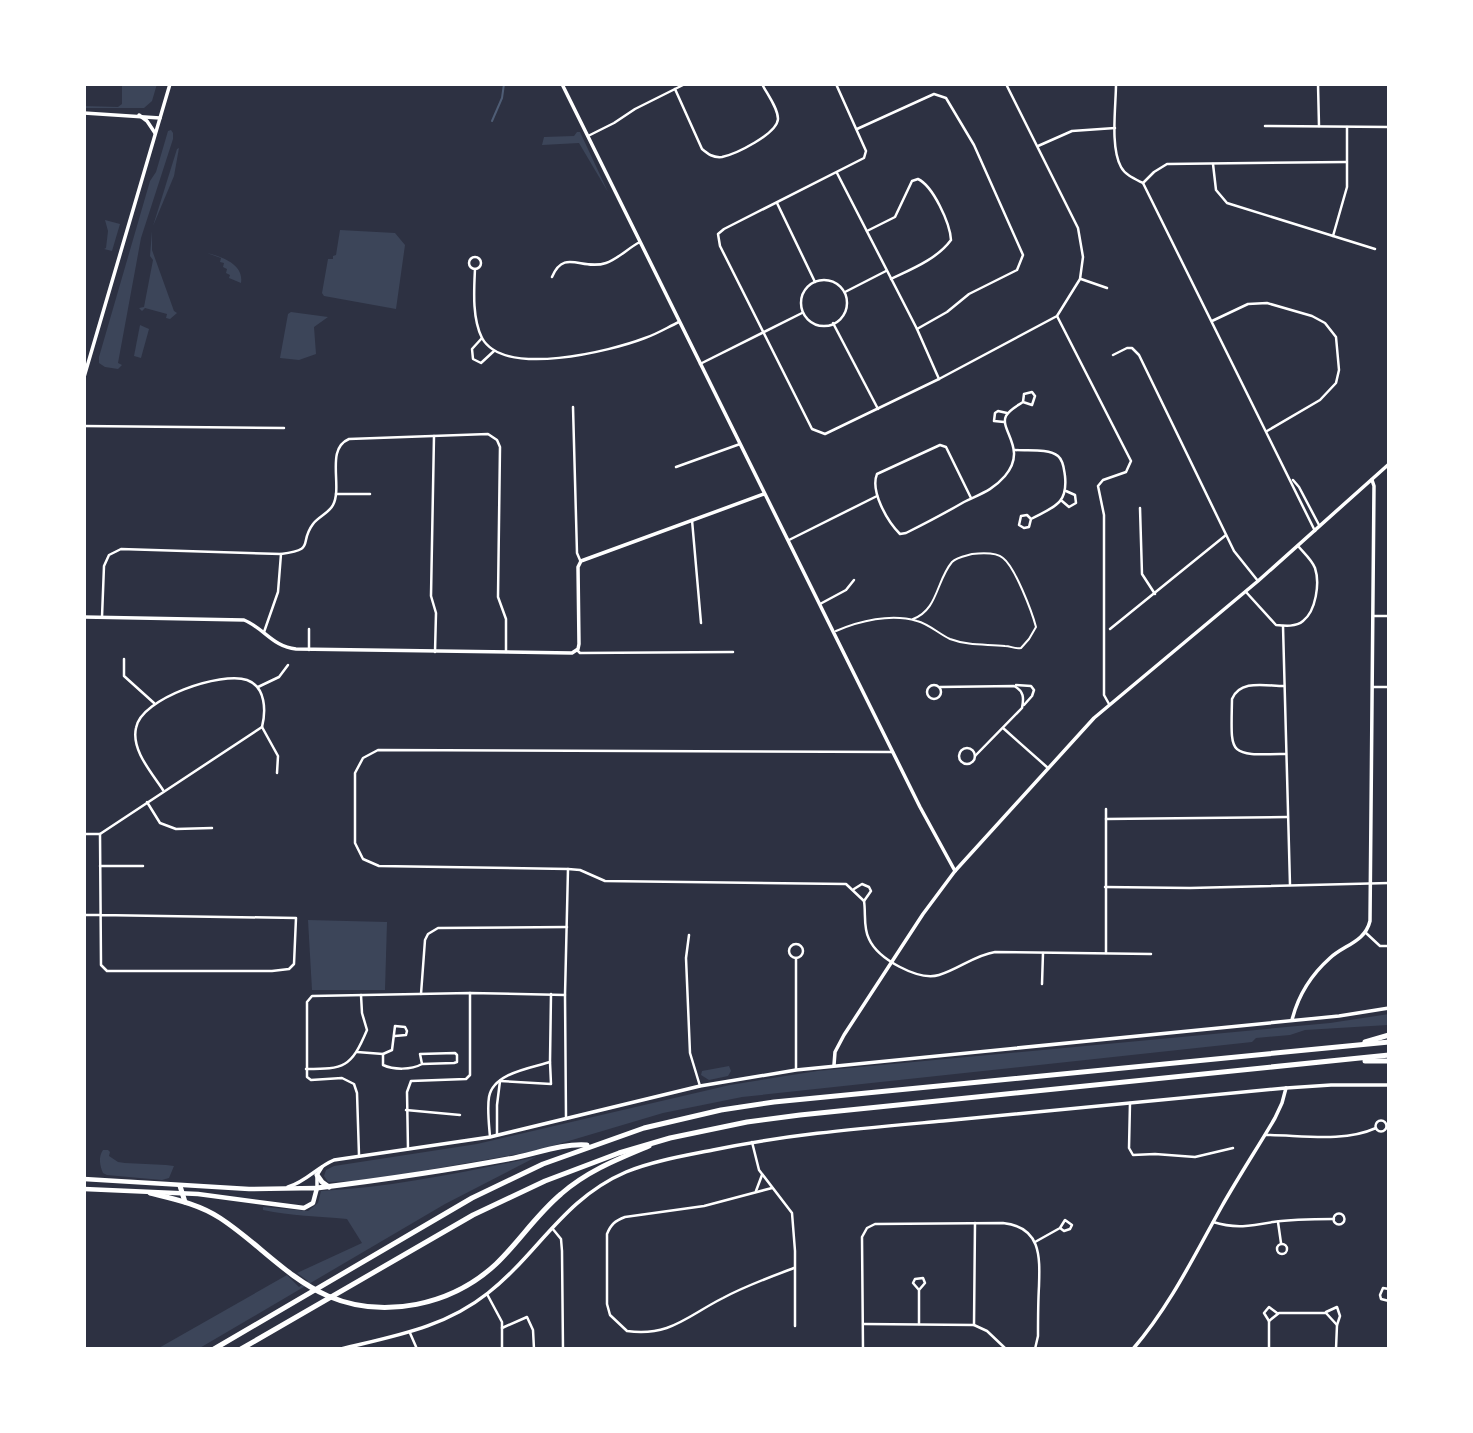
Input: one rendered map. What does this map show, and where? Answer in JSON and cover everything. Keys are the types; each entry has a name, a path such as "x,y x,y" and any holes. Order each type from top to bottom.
{"highway":[{"path":"1355,1045 1389,1035"},
{"path":"214,1349 472,1198 531,1169 644,1128 683,1118 774,1102 1389,1042"},
{"path":"241,1349 496,1203 581,1166 670,1138 747,1122 800,1115 1389,1055"},
{"path":"1337,1061 1389,1060"},
{"path":"150,1193 184,1202 218,1217 296,1277 328,1296 358,1304 403,1306 431,1301 456,1292 494,1265 549,1205 578,1181 608,1164 670,1138"},
{"path":"317,1188 397,1179 524,1157 576,1144 590,1146"},
{"path":"317,1175 329,1187"},
{"path":"180,1186 184,1202"}],"main road":[{"path":"84,1180 180,1186 317,1188 313,1203 304,1208 180,1194 84,1189"}],"street":[{"path":"84,377 170,84"},
{"path":"562,84 954,871"},
{"path":"588,136 685,84"},
{"path":"675,89 702,149 710,156 720,157 768,136 776,128 778,116 762,84"},
{"path":"836,84 866,154 864,158 718,234 720,246 762,333 813,429 825,434 939,379 1057,316 1080,279 1083,257 1078,228 1006,84"},
{"path":"1116,84 1116,152 1121,167 1125,173 1143,183 1315,531"},
{"path":"1318,84 1319,126"},
{"path":"856,130 934,94 946,98 974,145 1023,255 1017,270 968,294 947,312 917,329"},
{"path":"84,113 160,118"},
{"path":"139,116 148,121 155,133"},
{"path":"1265,126 1389,127"},
{"path":"1333,236 1347,187 1347,127"},
{"path":"1037,146 1072,131 1115,128"},
{"path":"1143,183 1167,164 1346,162"},
{"path":"1213,164 1216,190 1227,203 1375,249"},
{"path":"837,173 917,329 939,379"},
{"path":"867,231 895,217 912,181 918,179 926,183 950,229 951,240 945,248 916,268 891,279"},
{"path":"776,203 815,282"},
{"path":"552,277 562,262 598,265 617,258 640,242"},
{"path":"475,269 475,313 482,338 499,354 520,358 576,355 606,350 646,338 679,321"},
{"path":"845,292 886,271"},
{"path":"1080,279 1107,288"},
{"path":"815,282 833,282 845,292 847,307 841,318 833,323 815,324 802,313 801,299 807,287 815,282"},
{"path":"1211,321 1248,304 1266,303 1312,316 1325,323 1336,337 1339,370 1336,383 1320,400 1267,431"},
{"path":"700,364 802,313"},
{"path":"1057,316 1129,454 1130,467 1121,474 1103,480 1098,491 1104,515 1104,695 1109,704"},
{"path":"833,323 878,409"},
{"path":"482,338 472,349 473,359 481,363 494,351"},
{"path":"1113,355 1127,348 1132,348 1139,355 1226,535 1238,557 1258,581"},
{"path":"971,498 946,447 940,445 877,474 874,482 877,496 900,534 971,498 984,495 1005,476 1011,466 1015,450 1004,422 1007,413 1023,402"},
{"path":"573,407 577,553 581,561"},
{"path":"1004,422 994,421 995,413 1007,413"},
{"path":"84,426 284,428"},
{"path":"102,617 104,566 109,555 121,549 281,554 298,552 303,548 314,522 333,507 337,450 342,442 349,439 488,434 497,440 500,447 498,597 506,619 506,652"},
{"path":"434,436 431,596 436,613 435,652"},
{"path":"676,467 740,444"},
{"path":"1015,450 1049,452 1058,456 1063,464 1066,491 1062,501 1031,519"},
{"path":"834,1065 836,1049 954,871 1048,768 1109,704 1258,581 1389,464"},
{"path":"1290,477 1299,487 1320,526"},
{"path":"1292,1021 1301,996 1321,966 1365,933 1371,915 1374,616 1372,480"},
{"path":"1062,501 1069,507 1076,503 1075,495 1066,491"},
{"path":"336,494 370,494"},
{"path":"577,650 580,637 578,567 581,561 764,494"},
{"path":"788,541 877,496"},
{"path":"1140,508 1142,575 1155,594"},
{"path":"692,520 701,623"},
{"path":"1111,629 1226,535"},
{"path":"1245,591 1270,620 1283,626 1296,625 1306,618 1317,592 1314,565 1298,546"},
{"path":"264,632 278,592 281,554"},
{"path":"820,604 846,590 854,580"},
{"path":"1374,616 1389,616"},
{"path":"84,617 237,618 250,622 283,647 309,650 733,652"},
{"path":"1283,626 1290,886"},
{"path":"309,629 309,650"},
{"path":"124,659 124,676 154,703"},
{"path":"257,687 279,677 288,665"},
{"path":"163,790 141,755 135,729 140,718 154,703 176,692 221,680 248,680 257,687 265,702 262,727 278,756 278,773"},
{"path":"940,687 942,691 939,697 930,697 930,687 936,685 1014,685 1031,686 1034,690 1022,708 969,764 962,762 960,753 966,749 973,751 975,756"},
{"path":"1014,685 1020,688 1024,698 1022,708"},
{"path":"1284,686 1250,686 1239,689 1232,699 1231,740 1238,751 1245,755 1286,754"},
{"path":"1373,687 1389,687"},
{"path":"84,834 100,834 262,727"},
{"path":"1003,728 1048,768"},
{"path":"893,752 378,750 363,758 355,773 355,844 363,859 379,866 568,869 580,870 605,881 846,884 864,901 868,937 878,951 916,975 931,977 985,954 1151,954"},
{"path":"146,802 160,823 176,829 212,828"},
{"path":"1106,809 1106,954"},
{"path":"1106,819 1287,817"},
{"path":"84,915 100,915 296,918 294,964 289,969 272,971 107,971 102,965 100,915 100,834"},
{"path":"100,866 143,866"},
{"path":"566,1119 568,869"},
{"path":"1105,887 1389,883"},
{"path":"854,889 862,884 869,887 871,891 864,901"},
{"path":"421,994 425,940 428,934 438,928 567,928"},
{"path":"1365,933 1380,946 1389,946"},
{"path":"689,935 686,958 690,1053 701,1086"},
{"path":"1042,984 1043,953"},
{"path":"796,958 796,1070"},
{"path":"359,1156 358,1093 354,1084 342,1078 311,1080 307,1077 309,998 470,993 565,995"},
{"path":"408,1149 406,1110 411,1081 466,1079 470,1075 470,993"},
{"path":"500,1081 551,1084 551,993"},
{"path":"306,1069 335,1069 345,1065 357,1052 367,1031 361,995"},
{"path":"285,1188 300,1183 334,1160 497,1135 701,1086 796,1070 1292,1021 1389,1008"},
{"path":"357,1052 383,1054 392,1050 395,1036"},
{"path":"383,1054 383,1065 410,1068 422,1064 454,1063 457,1062 457,1055 420,1054 422,1064"},
{"path":"490,1136 489,1094 510,1074 550,1062"},
{"path":"497,1135 500,1081"},
{"path":"341,1349 410,1333 455,1315 486,1294 512,1271 583,1198 624,1173 669,1159 752,1142 877,1127 1331,1084 1389,1085"},
{"path":"1133,1349 1166,1306 1265,1135 1282,1103 1286,1088"},
{"path":"1130,1103 1129,1148 1133,1156 1155,1154 1195,1157 1233,1148"},
{"path":"406,1110 460,1115"},
{"path":"1265,1135 1359,1135 1376,1128"},
{"path":"752,1142 762,1175 792,1213 795,1326"},
{"path":"317,1188 317,1175 324,1165"},
{"path":"756,1191 762,1175"},
{"path":"772,1188 705,1206 616,1220 607,1234 607,1304 611,1315 627,1331 658,1332 683,1322 734,1292 794,1268"},
{"path":"1213,1222 1230,1227 1250,1227 1278,1222 1334,1219"},
{"path":"1278,1222 1281,1244"},
{"path":"974,1325 975,1223"},
{"path":"863,1349 862,1237 867,1228 874,1224 975,1223 1019,1226 1035,1242 1040,1258 1038,1336 1035,1349"},
{"path":"552,1227 561,1239 563,1349"},
{"path":"1035,1242 1060,1228"},
{"path":"1389,1289 1383,1288 1380,1292 1381,1298 1389,1301"},
{"path":"919,1290 919,1324"},
{"path":"486,1294 502,1322 502,1349"},
{"path":"1269,1349 1269,1321 1264,1312 1269,1307 1278,1314"},
{"path":"1269,1321 1278,1314 1326,1312 1337,1307 1340,1316 1336,1349"},
{"path":"1326,1312 1337,1325"},
{"path":"502,1328 527,1317 533,1330 534,1349"},
{"path":"863,1324 974,1325 987,1331 1006,1349"},
{"path":"410,1333 417,1349"}],"lane":[{"path":"833,632 864,622 923,616 953,561 964,556 986,553 999,555 1009,564 1032,612 1036,627 1030,639 1021,648 1015,649 1006,646 973,646 949,638 913,619"}],"shaded area":[{"path":"122,84 157,84 152,101 144,108 84,108 118,107 122,104"},
{"path":"171,130 173,139 141,238 118,363 122,365 118,369 105,367 99,363 99,357 150,181 156,172 168,131"},
{"path":"580,132 608,192 579,143 542,145 544,137 574,136"},
{"path":"179,148 174,176 153,226 177,149"},
{"path":"105,220 120,224 112,251 104,249 108,231"},
{"path":"340,230 395,233 405,245 396,309 324,296 322,293 328,259 333,259 336,255"},
{"path":"152,231 152,250 177,313 170,319 166,318 167,314 145,308 142,311 139,308 144,307 153,260 150,256"},
{"path":"207,253 225,259 236,266 241,283 229,278 227,269 223,267 224,263 220,262 221,258"},
{"path":"291,312 328,317 314,327 316,354 299,360 280,358 288,314"},
{"path":"140,325 149,329 141,358 134,356"},
{"path":"308,920 387,922 385,990 312,990"},
{"path":"1389,1014 1388,1025 1305,1030 1290,1035 1256,1038 1252,1042 742,1097 663,1113 535,1151 353,1181 328,1182 324,1176 326,1170 334,1166 477,1144 730,1085 817,1071 1330,1023"},
{"path":"729,1066 731,1071 728,1076 709,1080 701,1075 702,1071"},
{"path":"103,1150 108,1150 109,1156 118,1162 174,1166 169,1178 162,1180 107,1175 103,1173 100,1164"},
{"path":"536,1157 445,1204 198,1349 157,1349 287,1275 299,1287 308,1281 297,1273 362,1243 347,1219 284,1214 263,1210 263,1207 308,1211 318,1203 321,1191 402,1182"}],"waterway":[{"path":"492,121 502,98 504,84"}]}
